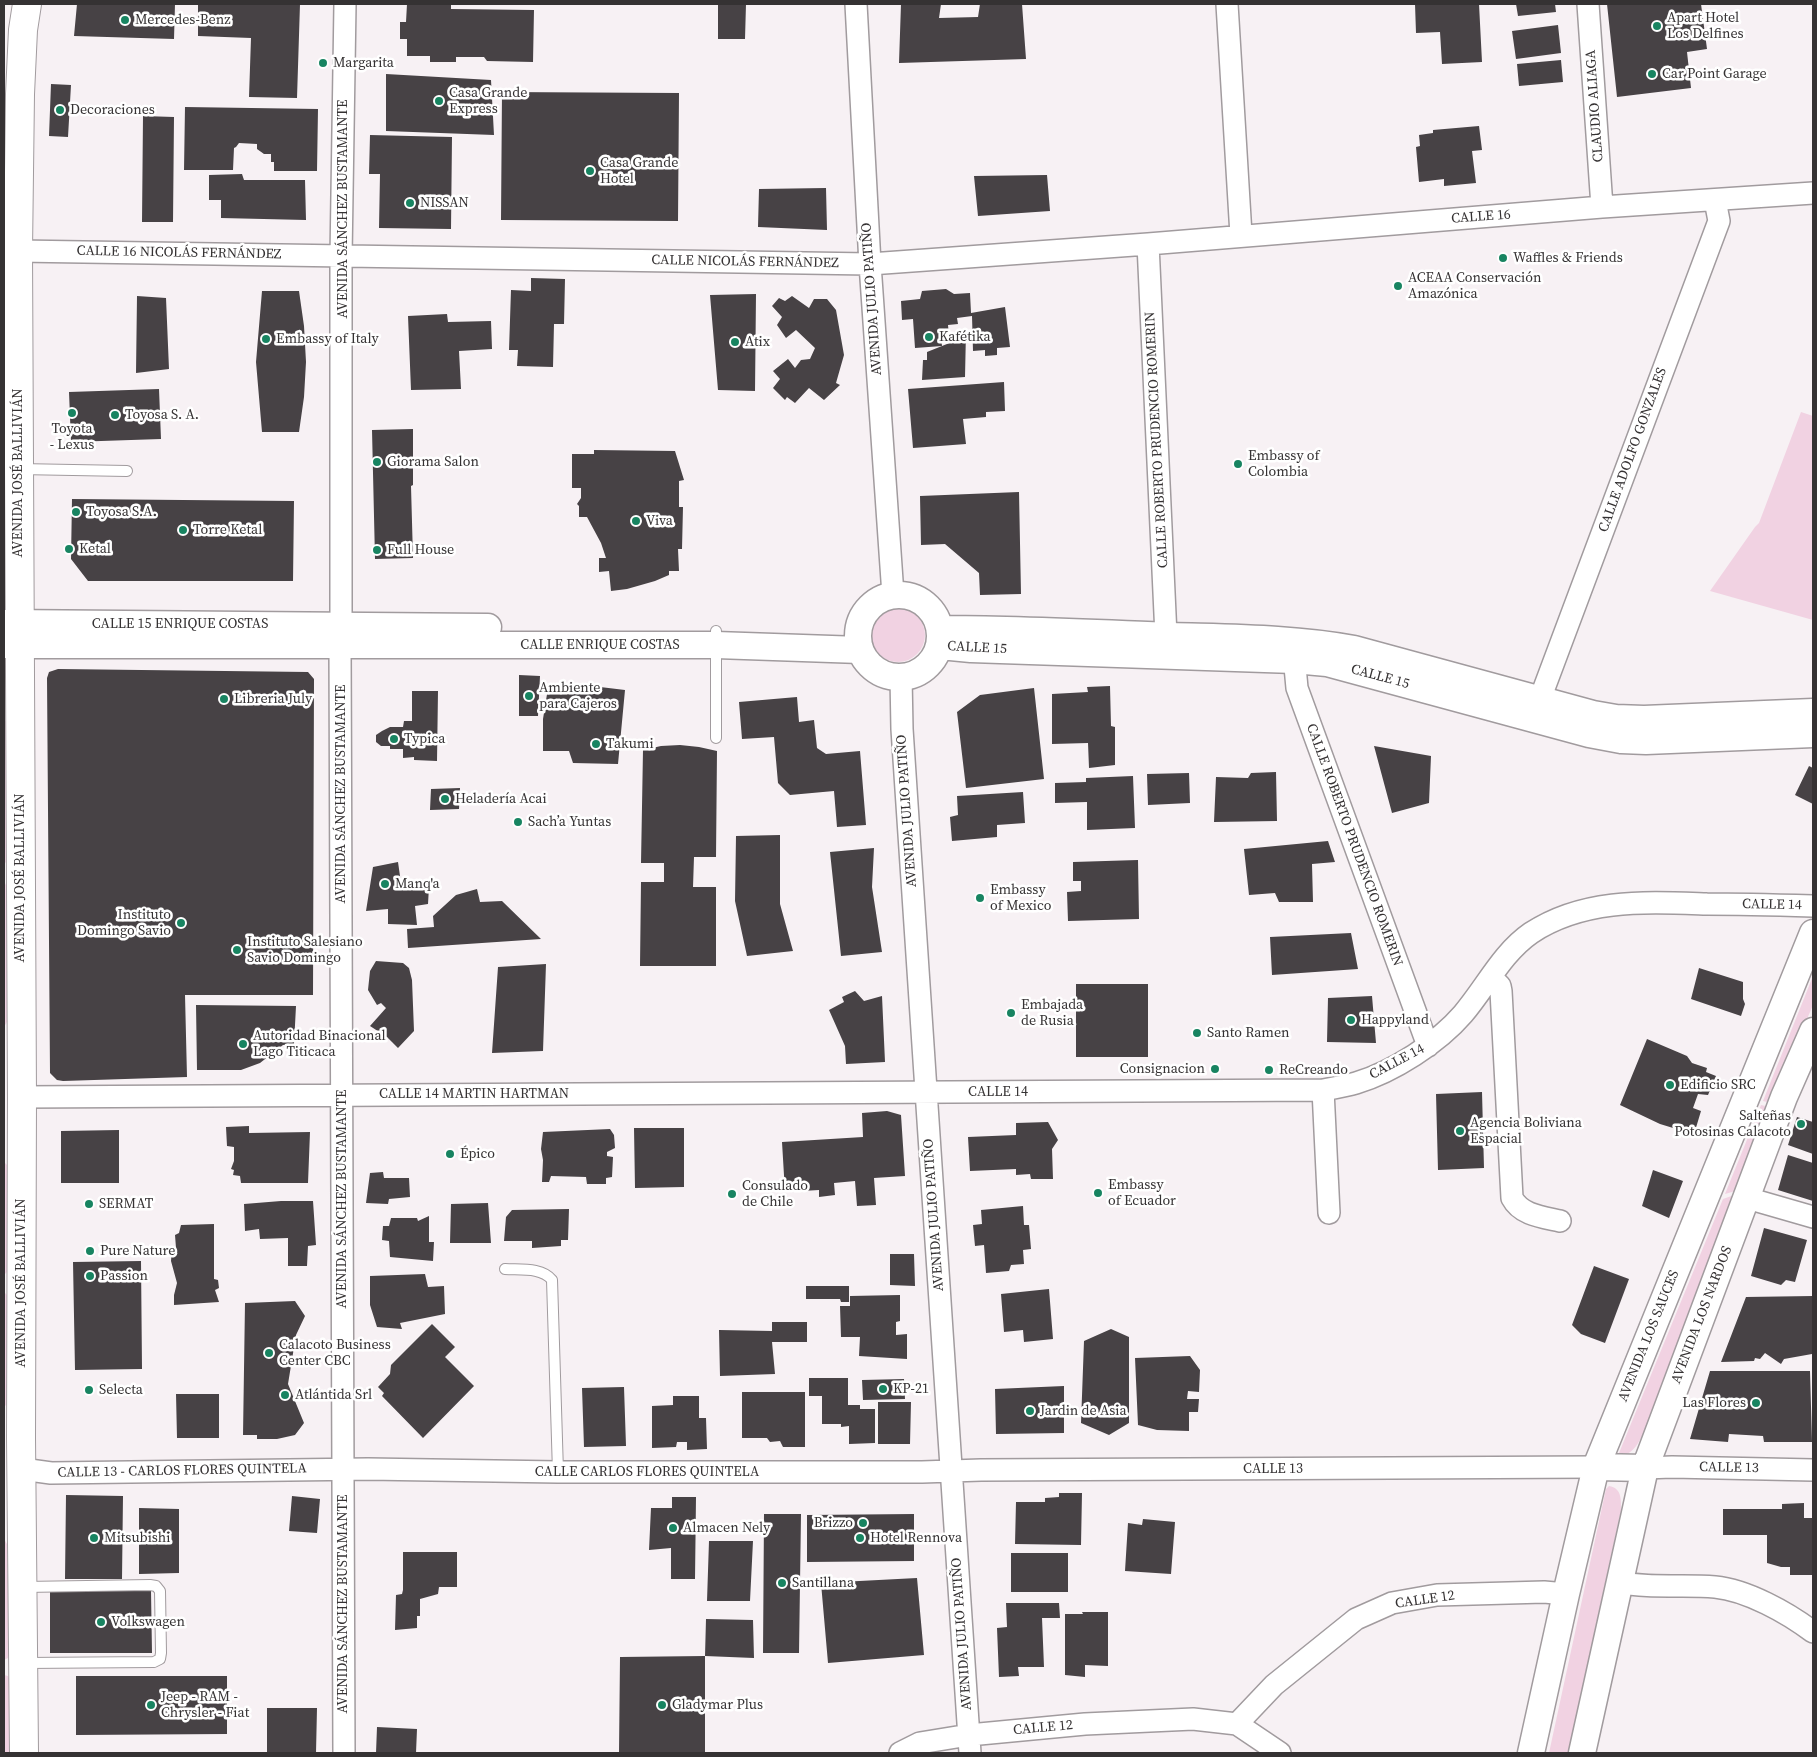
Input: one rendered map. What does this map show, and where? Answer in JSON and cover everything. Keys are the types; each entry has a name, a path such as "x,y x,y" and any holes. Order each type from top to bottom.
{"main road":[{"name":"AVENIDA JOSÉ BALLIVIÁN","path":"24,1753 23,1587 13,1467 22,1097 12,634 18,469 11,354 18,251 20,94 23,30 27,4"}],"street":[{"name":"AVENIDA SÁNCHEZ BUSTAMANTE","path":"344,4 341,257 341,1094 344,1753"},
{"name":"AVENIDA JULIO PATIÑO","path":"856,4 870,264 893,594"},
{"path":"1227,4 1241,236"},
{"name":"CLAUDIO ALIAGA","path":"1588,4 1602,208"},
{"name":"CALLE 16","path":"1148,244 1813,193"},
{"name":"CALLE ADOLFO GONZALES","path":"1537,709 1719,221 1716,200"},
{"name":"CALLE NICOLÁS FERNÁNDEZ","path":"341,257 870,264 1148,244"},
{"name":"CALLE ROBERTO PRUDENCIO ROMERIN","path":"1148,244 1166,636"},
{"name":"CALLE 16 NICOLÁS FERNÁNDEZ","path":"18,251 341,257"},
{"path":"893,594 907,595 918,599 928,606 936,615 940,638 932,660 924,669 901,677 888,675 876,669 866,660 859,642 861,622 866,612 874,603 893,594"},
{"name":"CALLE 15 ENRIQUE COSTAS","path":"12,634 341,635"},
{"name":"CALLE ENRIQUE COSTAS","path":"341,635 716,638 859,642"},
{"name":"CALLE 15","path":"940,638 1166,636 1294,650"},
{"name":"CALLE 15","path":"940,638 971,649 1354,649 1537,709 1589,734 1621,740 1646,741 1813,734"},
{"name":"CALLE ROBERTO PRUDENCIO ROMERIN","path":"1294,650 1296,688 1428,1046"},
{"name":"AVENIDA JULIO PATIÑO","path":"901,677 902,729 970,1744"},
{"name":"CALLE 15","path":"1537,709 1616,718 1644,719 1813,712"},
{"name":"CALLE 14","path":"926,1092 1323,1090 1356,1083 1385,1071 1428,1046 1462,1015 1508,953 1531,933 1558,919 1600,906 1652,902 1813,906"},
{"name":"AVENIDA LOS SAUCES","path":"1531,1753 1596,1467 1813,933"},
{"path":"1491,977 1500,986 1501,991 1512,1198 1516,1206 1525,1212 1560,1221"},
{"name":"AVENIDA LOS NARDOS","path":"1582,1753 1645,1468 1784,1097 1813,1031"},
{"path":"1323,1090 1329,1213"},
{"name":"CALLE 14 MARTIN HARTMAN","path":"22,1097 926,1092"},
{"path":"1747,1198 1813,1217"},
{"name":"CALLE 13 - CARLOS FLORES QUINTELA","path":"13,1467 51,1473 343,1470"},
{"path":"1596,1467 1645,1468"},
{"name":"CALLE 13","path":"951,1471 1596,1467"},
{"name":"CALLE 13","path":"1645,1468 1813,1470"},
{"name":"CALLE CARLOS FLORES QUINTELA","path":"343,1470 558,1472 951,1471"},
{"path":"1619,1582 1635,1586 1717,1587 1748,1596 1781,1610 1813,1632"},
{"name":"CALLE 12","path":"1237,1724 1274,1684 1356,1619 1392,1603 1437,1595 1544,1592 1566,1594"},
{"name":"CALLE 12","path":"900,1753 920,1743 970,1744 1085,1724 1193,1719 1237,1724 1280,1753"}],"lane":[{"path":"18,469 127,471"},
{"path":"716,638 716,738"},
{"path":"505,1269 542,1272 552,1280 558,1472"},
{"path":"23,1587 156,1586 160,1591 161,1653 160,1659 154,1662 23,1663"}],"shaded area":[{"path":"1801,412 1813,416 1813,620 1710,591 1759,523"},
{"path":"898,608 908,610 917,616 923,625 925,635 923,645 917,654 908,660 898,662 888,660 879,654 873,645 871,635 873,625 879,616 888,610"},
{"path":"4,718 6,722 6,862 4,865"},
{"path":"5,883 7,887 7,1022 4,1027"},
{"path":"1813,976 1813,1005 1771,1103 1763,1101"},
{"path":"1761,1105 1770,1107 1739,1190 1725,1194"},
{"path":"4,1162 8,1166 8,1271 4,1275"},
{"path":"1737,1194 1646,1428 1633,1450 1625,1455 1620,1455 1619,1453 1723,1199"},
{"path":"4,1292 8,1296 7,1404 4,1407"},
{"path":"1609,1486 1619,1492 1621,1510 1568,1753 1549,1753 1606,1489"},
{"path":"4,1539 7,1544 10,1653 8,1658 4,1660"},
{"path":"4,1675 8,1676 10,1680 11,1753 4,1753"}],"building":[{"name":"Mercedes-Benz","path":"77,4 175,4 174,39 74,36"},
{"path":"198,4 300,4 297,98 249,97 251,38 198,36"},
{"path":"407,4 451,4 451,9 534,10 533,62 487,61 484,57 456,57 456,62 430,62 430,56 407,56 407,39 400,39 400,22 406,22"},
{"path":"718,4 746,4 745,39 718,39"},
{"path":"901,4 941,4 939,18 978,17 980,4 1022,4 1026,59 899,63"},
{"path":"1415,4 1479,4 1482,62 1442,64 1440,32 1416,33"},
{"path":"1516,4 1555,4 1556,12 1518,16"},
{"name":"Apart Hotel Los Delfines","path":"1607,4 1701,4 1707,49 1687,52 1691,88 1617,97"},
{"path":"1558,25 1561,53 1516,59 1512,31"},
{"path":"1561,60 1563,82 1519,86 1517,64"},
{"name":"Casa Grande Express","path":"386,74 491,80 494,135 386,131"},
{"name":"Decoraciones","path":"51,84 71,85 68,137 49,136"},
{"name":"Casa Grande Hotel","path":"502,92 679,93 678,221 501,220"},
{"path":"185,107 318,109 317,171 274,171 274,162 271,162 271,154 264,154 257,149 257,144 239,143 234,148 233,170 184,170"},
{"path":"143,116 174,117 173,222 142,222"},
{"path":"1479,126 1482,150 1472,151 1476,183 1444,186 1444,179 1419,182 1416,147 1420,146 1419,135 1433,133 1433,130"},
{"path":"370,135 452,137 451,229 379,228 380,174 369,174"},
{"path":"242,174 244,180 305,180 306,220 221,218 221,200 209,200 209,175"},
{"path":"1047,175 1050,211 978,216 974,176"},
{"path":"826,188 827,230 758,227 759,189"},
{"path":"531,278 565,279 564,324 554,324 553,367 517,366 518,350 509,350 511,290 531,291"},
{"path":"946,289 954,294 970,293 971,313 1005,307 1010,347 997,348 997,355 985,356 985,350 973,351 972,316 957,318 958,324 948,325 949,336 941,337 942,346 915,348 913,319 902,320 901,301 920,299 922,291"},
{"path":"262,291 299,291 304,326 306,362 299,432 262,432 256,362"},
{"name":"Atix","path":"756,294 755,391 718,390 710,295"},
{"path":"137,296 166,298 169,369 136,373"},
{"path":"792,296 809,308 814,299 827,299 836,310 844,355 836,383 840,385 824,400 809,388 795,403 787,397 785,400 773,388 780,379 773,371 788,359 795,368 801,360 810,359 815,348 796,330 786,338 777,325 782,317 772,306 779,298 785,301"},
{"path":"447,314 448,322 491,321 492,349 459,351 461,389 411,390 408,316"},
{"path":"966,331 965,377 922,380 923,360 927,360 927,352 952,342 954,333"},
{"path":"1004,382 1005,411 986,412 986,417 963,419 966,444 913,448 908,389"},
{"name":"Toyosa S. A.","path":"159,389 161,439 71,442 69,392"},
{"path":"413,429 413,485 411,486 413,558 375,559 372,430"},
{"name":"Viva","path":"594,450 675,451 684,480 679,481 679,507 683,507 682,549 678,549 679,571 669,571 669,575 655,581 627,589 611,591 609,571 599,572 599,558 606,558 601,543 587,517 579,517 579,506 577,504 581,498 581,488 572,488 572,454 594,454"},
{"path":"1019,492 1021,594 980,595 979,573 945,544 921,545 920,496"},
{"name":"Torre Ketal","path":"72,499 294,501 293,581 88,581 71,559"},
{"name":"Instituto Domingo Savio","path":"58,669 308,672 314,679 313,995 185,995 187,1077 63,1081 57,1080 50,1073 47,678 49,672"},
{"name":"Ambiente para Cajeros","path":"519,675 540,676 538,716 519,716"},
{"path":"567,683 625,690 618,764 573,763 569,751 543,751 543,719 548,688"},
{"path":"1110,686 1111,726 1115,727 1115,765 1089,768 1088,743 1052,744 1052,694 1088,692 1087,687"},
{"path":"1034,688 1044,779 966,788 957,712 980,695"},
{"path":"412,691 438,691 437,761 414,760 414,757 403,758 403,749 390,749 390,746 381,746 376,742 376,735 382,731 390,727 403,727 404,721 412,721"},
{"path":"797,697 799,722 814,720 817,748 826,754 860,751 866,825 837,827 834,791 790,795 778,783 774,737 742,739 739,702"},
{"path":"680,745 717,751 716,857 694,857 693,887 716,887 716,966 640,966 641,882 664,882 664,863 641,863 643,750 661,746"},
{"path":"1374,746 1431,756 1429,803 1392,813"},
{"path":"1809,766 1813,768 1813,804 1795,795"},
{"path":"1276,772 1277,821 1214,822 1216,777 1248,778 1251,773"},
{"path":"1189,773 1190,803 1148,805 1147,774"},
{"path":"1133,776 1135,828 1087,830 1087,802 1055,803 1055,783 1086,782 1086,778"},
{"name":"Heladería Acai","path":"460,788 459,809 430,810 431,789"},
{"path":"1023,792 1025,823 997,825 997,837 952,841 950,817 958,815 957,796"},
{"path":"780,835 780,904 793,951 747,956 735,901 736,836"},
{"path":"1328,841 1335,862 1312,864 1313,902 1279,902 1275,893 1249,895 1244,849"},
{"path":"874,848 872,887 882,952 841,956 830,852"},
{"path":"1138,860 1139,919 1068,921 1067,892 1081,891 1081,881 1073,881 1073,862"},
{"path":"398,862 402,890 429,887 428,904 415,906 417,925 388,924 388,909 366,911 373,867"},
{"path":"477,889 480,902 502,901 541,939 408,948 407,929 434,927 433,916 456,895"},
{"path":"1351,933 1358,969 1272,975 1270,937"},
{"path":"376,961 403,963 409,968 412,980 414,1031 398,1048 387,1037 370,1026 386,1008 381,1003 377,1005 368,990 370,971"},
{"path":"546,964 543,1051 492,1053 498,967"},
{"path":"1699,968 1743,982 1743,999 1745,1004 1741,1016 1691,999"},
{"path":"1076,984 1148,984 1148,1057 1076,1057"},
{"path":"855,991 864,1001 882,996 885,1062 846,1064 845,1046 829,1010 844,1002 842,997"},
{"name":"Happyland","path":"1372,996 1376,1043 1327,1042 1328,998"},
{"path":"196,1005 296,1006 294,1044 283,1045 260,1063 241,1070 197,1070"},
{"name":"Edificio SRC","path":"1647,1039 1687,1056 1692,1063 1707,1068 1706,1072 1716,1076 1708,1095 1698,1094 1693,1108 1701,1111 1695,1131 1686,1128 1683,1131 1660,1124 1620,1105"},
{"name":"Agencia Boliviana Espacial","path":"1482,1092 1484,1168 1438,1170 1436,1094"},
{"path":"887,1111 901,1115 905,1176 874,1178 876,1205 857,1206 855,1181 834,1183 835,1195 819,1197 819,1190 785,1192 782,1142 863,1137 862,1113"},
{"path":"1797,1117 1813,1122 1813,1154 1788,1145"},
{"path":"1048,1122 1058,1140 1052,1149 1053,1179 1031,1179 1030,1174 1016,1175 1016,1169 970,1171 968,1137 1016,1135 1016,1123"},
{"path":"249,1126 249,1133 310,1132 308,1183 241,1183 240,1176 233,1175 234,1170 231,1169 234,1161 234,1147 227,1146 226,1127"},
{"path":"634,1128 684,1128 684,1187 635,1188"},
{"path":"610,1129 614,1135 615,1148 607,1152 607,1156 613,1157 612,1177 606,1178 606,1184 587,1184 586,1177 551,1176 549,1182 542,1182 543,1160 541,1149 543,1132"},
{"path":"119,1130 119,1183 61,1183 61,1131"},
{"path":"1788,1155 1813,1163 1813,1201 1778,1190"},
{"path":"1653,1170 1683,1181 1669,1218 1642,1206"},
{"path":"383,1172 384,1178 409,1178 410,1197 389,1199 388,1204 366,1203 370,1173"},
{"path":"313,1201 316,1245 308,1246 307,1266 288,1266 288,1238 260,1239 259,1229 245,1231 244,1204"},
{"path":"488,1203 491,1243 450,1243 451,1204"},
{"path":"1023,1206 1024,1225 1029,1225 1031,1249 1023,1250 1024,1264 1011,1265 1009,1271 986,1273 984,1245 975,1246 973,1225 982,1224 981,1210"},
{"path":"569,1209 568,1240 561,1240 561,1246 532,1248 532,1241 504,1241 506,1217 512,1210"},
{"path":"429,1216 429,1242 434,1242 433,1261 390,1257 389,1241 382,1240 383,1226 389,1226 391,1218 417,1218 418,1221"},
{"path":"214,1224 214,1279 218,1280 219,1288 215,1290 219,1302 174,1305 177,1283 171,1261 172,1247 176,1248 175,1235 179,1233 181,1225"},
{"path":"1764,1228 1807,1240 1795,1282 1786,1280 1781,1285 1751,1276"},
{"path":"890,1254 914,1254 915,1286 890,1285"},
{"path":"141,1261 142,1369 75,1370 73,1262"},
{"path":"1594,1266 1629,1279 1605,1343 1581,1334 1572,1325"},
{"path":"425,1274 428,1287 444,1286 445,1314 400,1323 402,1329 377,1327 370,1305 370,1276"},
{"path":"806,1286 849,1286 849,1302 841,1302 840,1299 806,1299"},
{"path":"1049,1289 1053,1339 1024,1342 1023,1330 1004,1332 1001,1294"},
{"path":"900,1295 900,1321 896,1322 896,1335 907,1334 907,1359 859,1356 860,1337 841,1337 840,1306 850,1306 850,1296"},
{"path":"1813,1296 1812,1354 1784,1359 1781,1364 1765,1353 1760,1359 1755,1358 1754,1361 1721,1362 1746,1297"},
{"name":"Calacoto Business Center CBC","path":"295,1301 305,1316 296,1335 288,1384 304,1423 295,1435 277,1439 257,1439 257,1435 243,1435 245,1303"},
{"path":"772,1322 807,1322 807,1342 772,1342 775,1374 720,1376 719,1330 772,1331"},
{"path":"432,1324 455,1347 445,1357 474,1386 423,1438 382,1396 384,1393 378,1387 390,1374 391,1365"},
{"path":"1111,1329 1129,1337 1129,1423 1109,1435 1081,1423 1084,1341"},
{"path":"1190,1356 1200,1370 1199,1392 1188,1391 1187,1399 1199,1399 1198,1412 1189,1412 1189,1431 1157,1430 1138,1425 1135,1358"},
{"name":"Las Flores","path":"1710,1371 1810,1371 1812,1442 1764,1442 1763,1436 1729,1434 1728,1442 1690,1439"},
{"path":"809,1378 848,1378 848,1405 860,1405 860,1409 875,1409 875,1443 849,1444 849,1426 841,1427 841,1424 822,1424 822,1396 809,1396"},
{"name":"KP-21","path":"904,1379 905,1399 863,1400 862,1380"},
{"name":"Jardin de Asia","path":"1064,1386 1064,1433 996,1434 995,1389"},
{"path":"624,1387 626,1446 584,1447 582,1388"},
{"path":"742,1392 805,1392 805,1447 783,1447 780,1441 770,1442 767,1438 742,1438"},
{"path":"176,1394 219,1394 219,1438 177,1438"},
{"path":"673,1396 699,1396 699,1418 706,1418 707,1449 687,1450 687,1442 677,1442 676,1447 652,1448 652,1406 673,1405"},
{"path":"878,1402 911,1402 910,1444 878,1444"},
{"path":"1059,1493 1082,1493 1081,1545 1015,1544 1016,1502 1045,1502 1045,1498 1059,1497"},
{"name":"Mitsubishi","path":"66,1495 123,1496 122,1579 65,1579"},
{"path":"292,1496 320,1499 317,1533 289,1531"},
{"name":"Almacen Nely","path":"672,1497 696,1497 695,1579 671,1579 671,1548 649,1550 651,1508 672,1508"},
{"path":"1804,1503 1804,1518 1813,1518 1813,1575 1790,1575 1790,1567 1781,1567 1767,1563 1767,1535 1723,1535 1723,1509 1782,1509 1782,1504"},
{"path":"139,1508 179,1509 179,1573 139,1574"},
{"name":"Santillana","path":"764,1514 801,1514 799,1653 763,1653"},
{"name":"Hotel Rennova","path":"914,1514 914,1561 807,1562 807,1515"},
{"path":"1143,1519 1175,1522 1171,1574 1125,1571 1128,1523 1142,1525"},
{"path":"709,1541 753,1541 750,1601 707,1601"},
{"path":"403,1552 457,1552 457,1587 439,1587 438,1594 420,1599 420,1616 417,1616 417,1628 395,1630 396,1595 402,1594 403,1590"},
{"path":"1011,1553 1068,1553 1068,1592 1011,1592"},
{"path":"917,1578 924,1655 828,1663 821,1583"},
{"name":"Volkswagen","path":"50,1591 151,1591 152,1653 50,1653"},
{"path":"1006,1603 1059,1603 1060,1618 1042,1618 1044,1667 1018,1667 1019,1676 999,1677 997,1628 1007,1627"},
{"path":"1082,1612 1108,1612 1108,1666 1085,1665 1085,1677 1065,1675 1065,1614 1083,1614"},
{"path":"706,1619 753,1620 754,1658 705,1656"},
{"name":"Gladymar Plus","path":"705,1656 705,1753 619,1753 620,1657"},
{"name":"Jeep - RAM - Chrysler - Fiat","path":"76,1676 227,1676 227,1734 76,1735"},
{"path":"267,1708 317,1708 316,1753 267,1753"},
{"path":"377,1727 417,1729 416,1753 376,1753"}],"place":[{"name":"Mercedes-Benz","path":"125,20"},
{"name":"Apart Hotel Los Delfines","path":"1657,26"},
{"name":"Margarita","path":"323,63"},
{"name":"Car Point Garage","path":"1652,74"},
{"name":"Casa Grande Express","path":"439,101"},
{"name":"Decoraciones","path":"60,110"},
{"name":"Casa Grande Hotel","path":"590,171"},
{"name":"NISSAN","path":"410,203"},
{"name":"Waffles & Friends","path":"1503,258"},
{"name":"ACEAA Conservación Amazónica","path":"1398,286"},
{"name":"Kafétika","path":"929,337"},
{"name":"Embassy of Italy","path":"266,339"},
{"name":"Atix","path":"735,342"},
{"name":"Toyota - Lexus","path":"72,413"},
{"name":"Toyosa S. A.","path":"115,415"},
{"name":"Giorama Salon","path":"377,462"},
{"name":"Embassy of Colombia","path":"1238,464"},
{"name":"Toyosa S.A.","path":"76,512"},
{"name":"Viva","path":"636,521"},
{"name":"Torre Ketal","path":"183,530"},
{"name":"Ketal","path":"69,549"},
{"name":"Full House","path":"377,550"},
{"name":"Ambiente para Cajeros","path":"529,696"},
{"name":"Libreria July","path":"224,699"},
{"name":"Typica","path":"394,739"},
{"name":"Takumi","path":"596,744"},
{"name":"Heladería Acai","path":"445,799"},
{"name":"Sach’a Yuntas","path":"518,822"},
{"name":"Manq'a","path":"385,884"},
{"name":"Embassy of Mexico","path":"980,898"},
{"name":"Instituto Domingo Savio","path":"181,923"},
{"name":"Instituto Salesiano Savio Domingo","path":"237,950"},
{"name":"Embajada de Rusia","path":"1011,1013"},
{"name":"Happyland","path":"1351,1020"},
{"name":"Santo Ramen","path":"1197,1033"},
{"name":"Autoridad Binacional Lago Titicaca","path":"243,1044"},
{"name":"Consignacion","path":"1215,1069"},
{"name":"ReCreando","path":"1269,1070"},
{"name":"Edificio SRC","path":"1670,1085"},
{"name":"Salteñas Potosinas Calacoto","path":"1801,1124"},
{"name":"Agencia Boliviana Espacial","path":"1460,1131"},
{"name":"Épico","path":"450,1154"},
{"name":"Embassy of Ecuador","path":"1098,1193"},
{"name":"Consulado de Chile","path":"732,1194"},
{"name":"SERMAT","path":"89,1204"},
{"name":"Pure Nature","path":"90,1251"},
{"name":"Passion","path":"90,1276"},
{"name":"Calacoto Business Center CBC","path":"269,1353"},
{"name":"KP-21","path":"883,1389"},
{"name":"Selecta","path":"89,1390"},
{"name":"Atlántida Srl","path":"285,1395"},
{"name":"Las Flores","path":"1756,1403"},
{"name":"Jardin de Asia","path":"1030,1411"},
{"name":"Brizzo","path":"863,1523"},
{"name":"Almacen Nely","path":"673,1528"},
{"name":"Mitsubishi","path":"94,1538"},
{"name":"Hotel Rennova","path":"860,1538"},
{"name":"Santillana","path":"782,1583"},
{"name":"Volkswagen","path":"101,1622"},
{"name":"Jeep - RAM - Chrysler - Fiat","path":"151,1705"},
{"name":"Gladymar Plus","path":"662,1705"}]}
